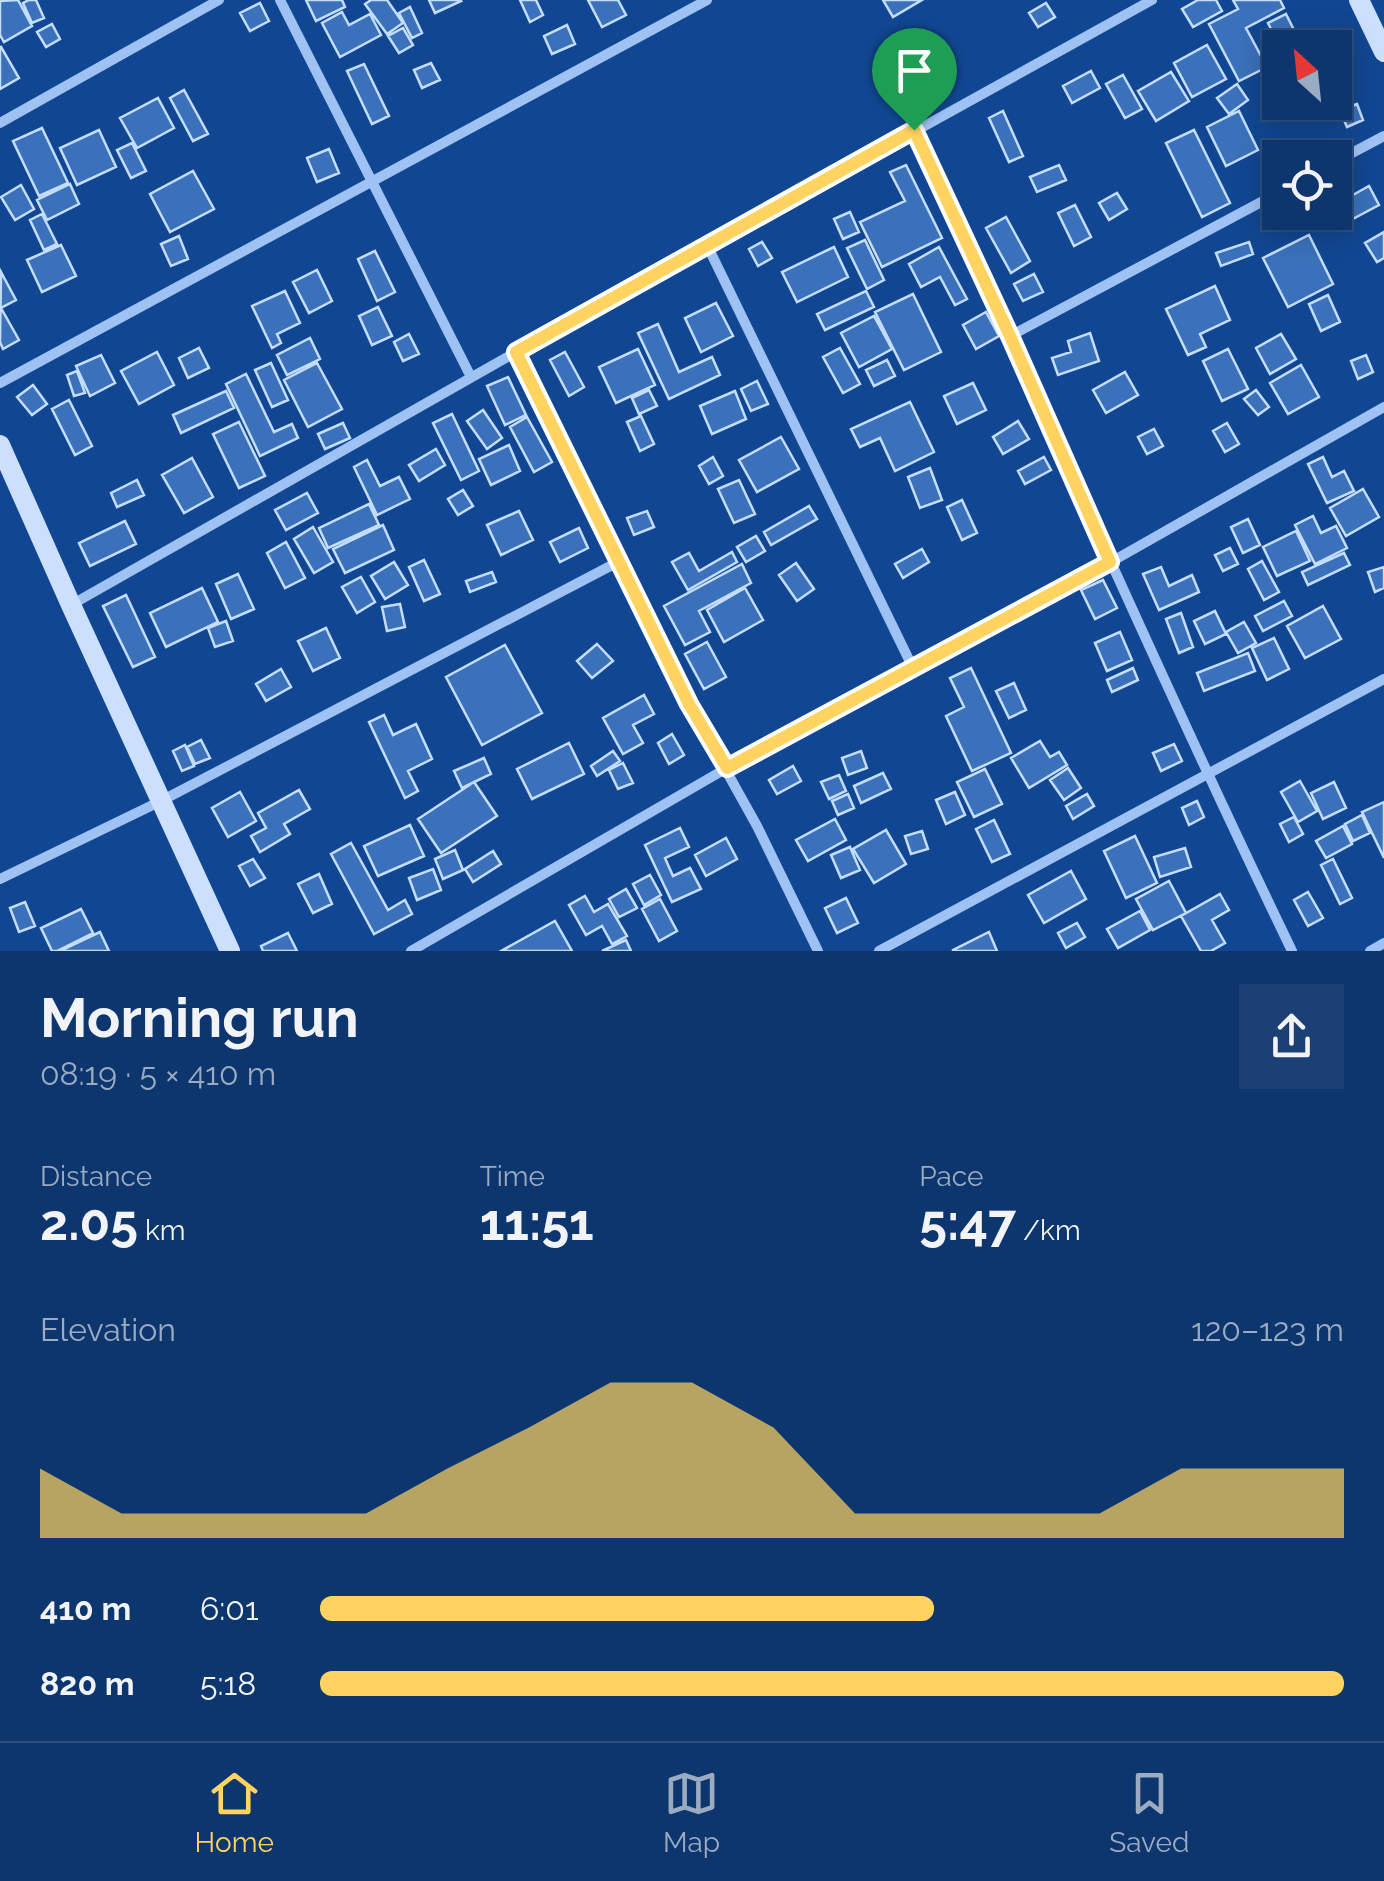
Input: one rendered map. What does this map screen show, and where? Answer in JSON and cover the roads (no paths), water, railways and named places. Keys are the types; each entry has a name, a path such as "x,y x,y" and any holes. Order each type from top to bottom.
{"street":[{"path":"0,123 219,0"},
{"path":"280,0 472,377"},
{"path":"0,383 707,0"},
{"path":"71,605 516,352 1152,0"},
{"path":"1359,0 1384,52"},
{"path":"914,130 1207,776 1292,951"},
{"path":"1352,153 1384,136"},
{"path":"1010,336 1262,202"},
{"path":"707,246 912,668"},
{"path":"516,352 689,704 758,826 818,951"},
{"path":"411,951 727,768 1110,562 1384,407"},
{"path":"0,444 230,951"},
{"path":"0,879 161,801 618,562"},
{"path":"879,951 1384,679"},
{"path":"1370,951 1384,943"}]}
